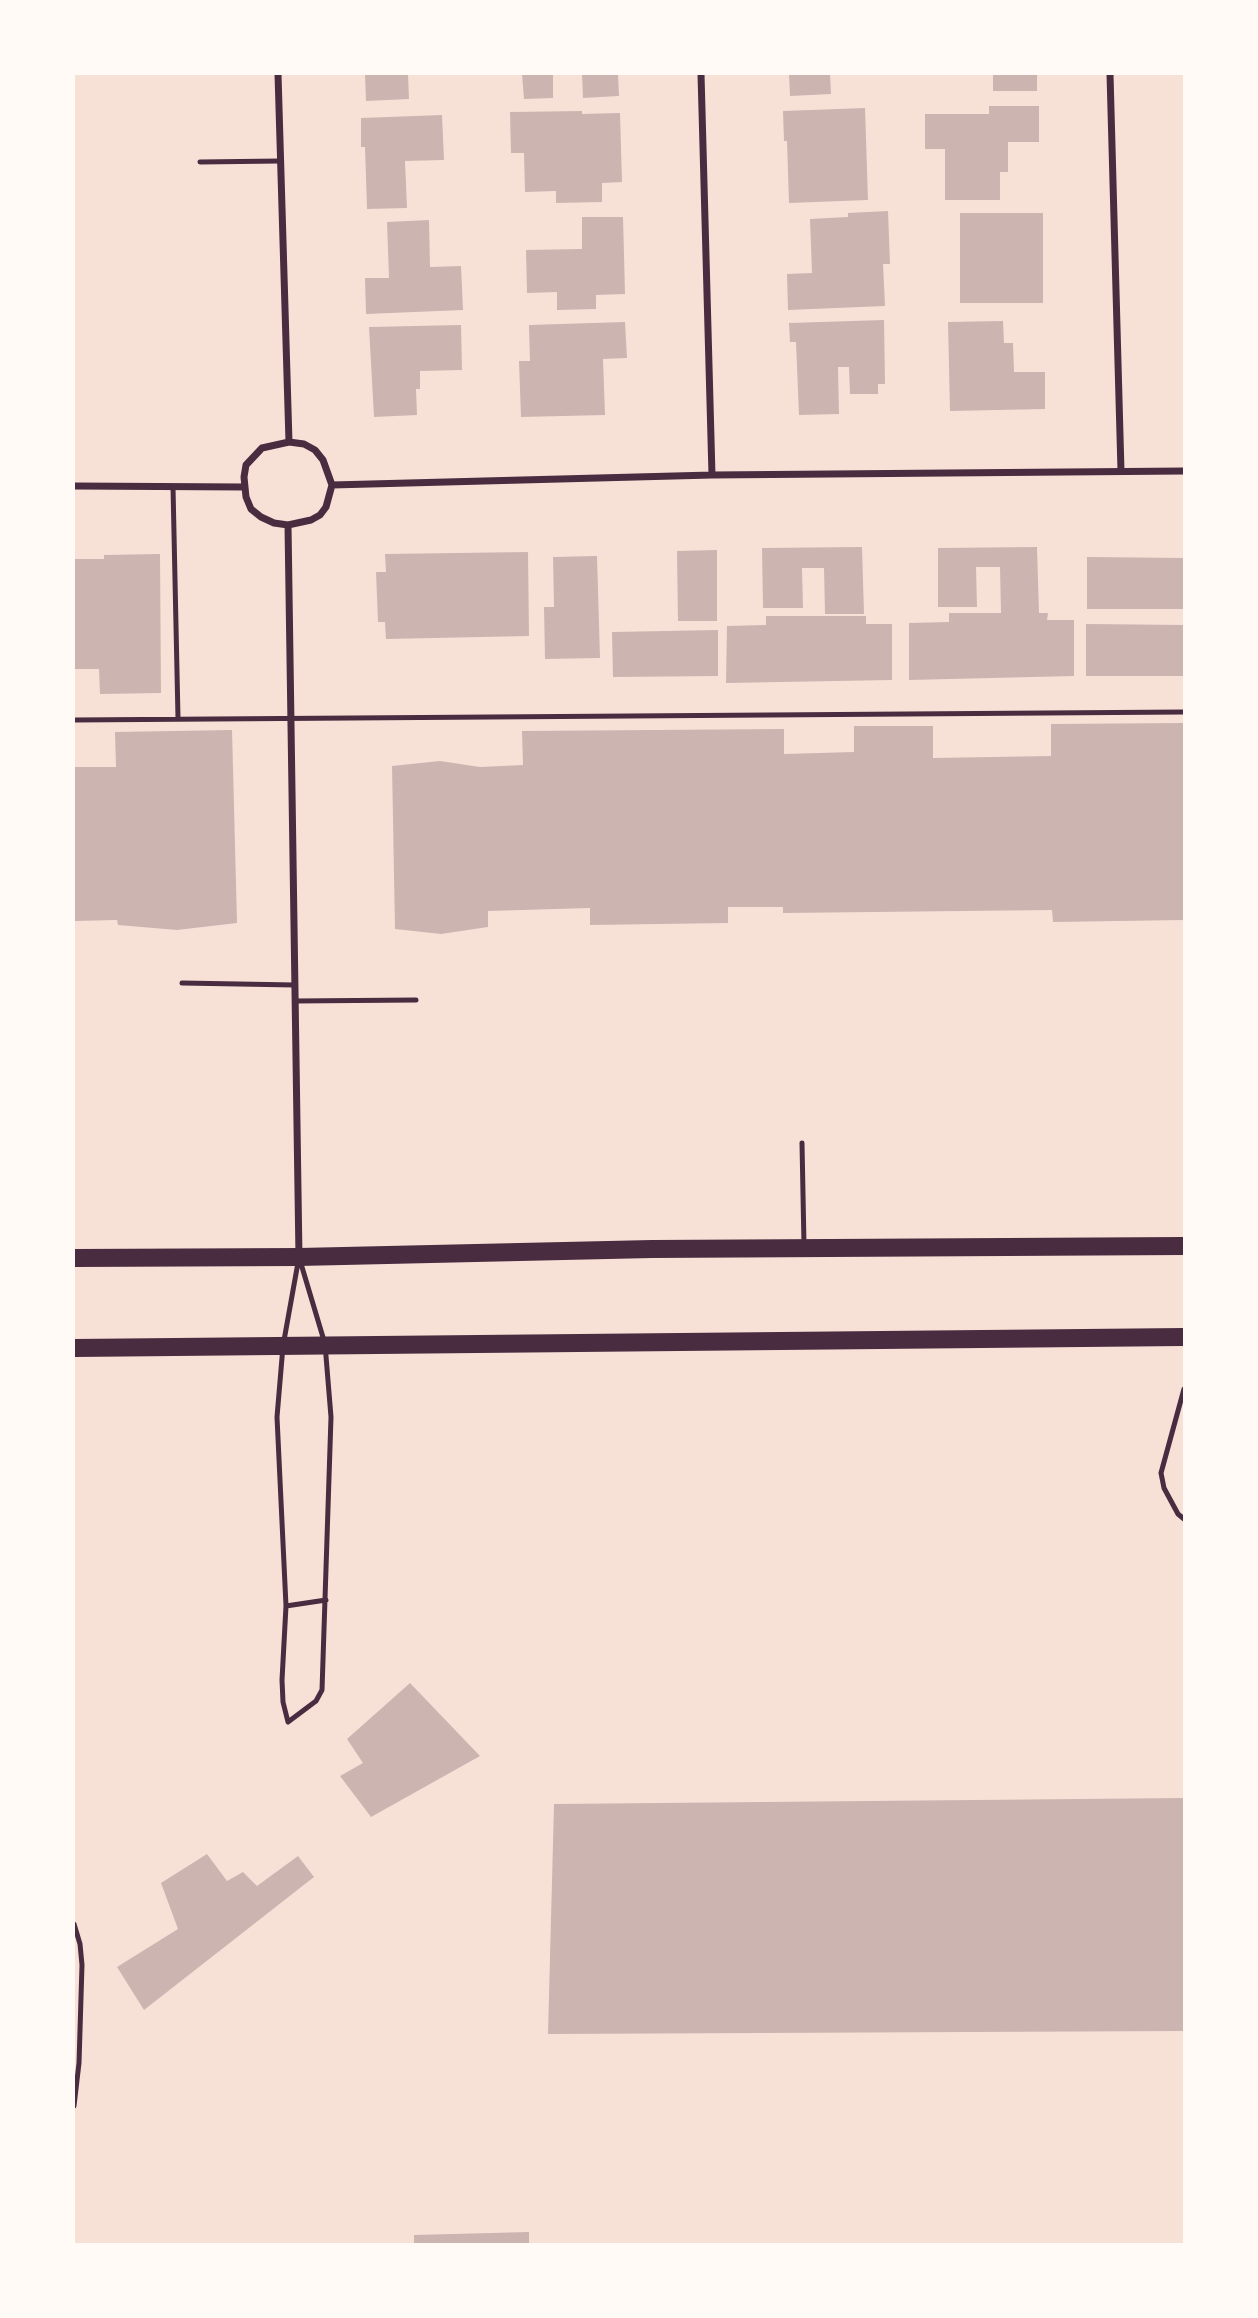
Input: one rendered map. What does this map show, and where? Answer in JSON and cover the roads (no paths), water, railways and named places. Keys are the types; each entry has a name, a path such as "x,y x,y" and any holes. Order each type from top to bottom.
{"main road":[{"path":"74,1258 299,1257 652,1249 1185,1246"},
{"path":"74,1348 1185,1337"}],"street":[{"path":"278,74 289,442"},
{"path":"701,74 712,475"},
{"path":"1110,74 1121,471"},
{"path":"289,442 304,443 316,450 323,460 332,485 326,507 320,515 288,525 274,523 251,509 244,487 246,465 262,448 289,442"},
{"path":"332,485 712,475 1185,471"},
{"path":"74,486 244,487"},
{"path":"288,525 293,717 299,1257"}],"lane":[{"path":"200,162 280,161"},
{"path":"173,487 178,718"},
{"path":"74,720 1185,712"},
{"path":"182,983 295,985"},
{"path":"295,1001 416,1000"},
{"path":"802,1143 804,1250"},
{"path":"299,1257 326,1345 331,1417 321,1690 316,1701 288,1722 282,1681 286,1606 277,1417 284,1346 299,1257"},
{"path":"1185,1389 1161,1473 1164,1488 1178,1514 1185,1519"},
{"path":"286,1606 326,1600"},
{"path":"74,1924 82,1965 79,2063 74,2106"}]}
